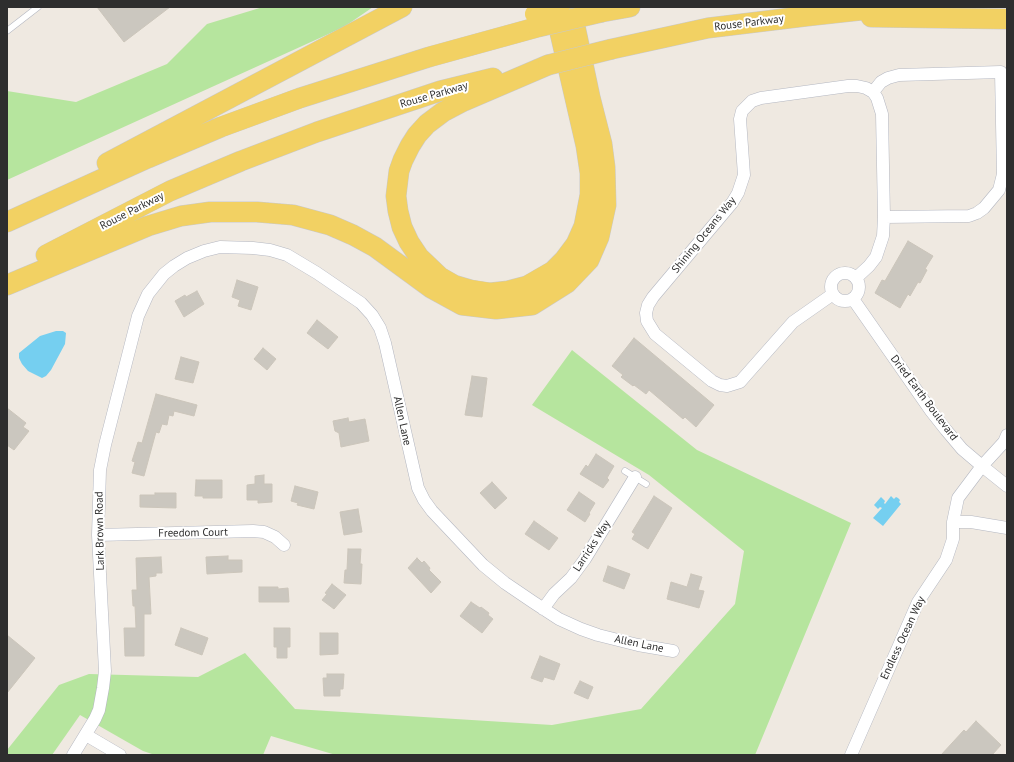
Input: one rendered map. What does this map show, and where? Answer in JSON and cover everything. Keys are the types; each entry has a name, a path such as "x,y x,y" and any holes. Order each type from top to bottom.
{"main road":[{"path":"7,217 402,7"},
{"path":"548,65 464,101 443,112 427,124 417,135 403,160 399,171 396,196 402,227 409,242 419,257 440,277 454,285 490,293 508,291 527,286 553,270 564,260 576,244 584,226 590,195 590,173 586,146 554,7"},
{"path":"536,21 559,7"},
{"path":"7,285 141,229 181,216 210,212 257,212 293,215 330,225 353,235 375,247 431,288 462,305 496,309 532,305 567,283 589,260 599,237 606,205 605,167 602,144 590,97 571,7"},
{"path":"7,222 148,158 221,127 300,98 536,21 630,7"},
{"name":"Rouse Parkway","path":"7,276 170,191 241,161 317,132 440,91 612,49 708,28 889,7"},
{"path":"807,16 1007,19"}],"street":[{"path":"856,278 876,257 881,243 884,217 882,114 880,104 873,92 881,82 899,75 1001,72 1003,174 999,190 984,208 969,216 884,217"},
{"name":"Shining Oceans Way","path":"833,294 793,322 740,382 727,386 712,381 655,334 647,321 646,313 648,305 653,297 732,203 738,193 744,175 740,119 742,111 747,105 752,101 761,98 848,86 866,88 873,92"},
{"name":"Allen Lane","path":"143,304 156,283 174,266 204,251 220,247 270,250 286,255 317,273 361,303 372,315 380,328 385,343 413,473 424,500 446,526 483,565 505,583 543,609 581,629 598,635 638,645 673,651"},
{"path":"842,272 847,272 856,278 859,283 858,294 853,299 841,301 836,299 830,290 833,278 842,272"},
{"name":"Dried Earth Boulevard","path":"853,299 931,411 962,449 1007,486"},
{"name":"Lark Brown Road","path":"73,755 95,719 99,710 103,688 105,671 98,535 99,494 102,464 118,393 138,316 143,304"},
{"name":"Endless Ocean Way","path":"851,755 918,602 946,560 953,539 953,522 958,498 982,466 1006,440"},
{"name":"Larricks Way","path":"543,609 554,594 571,578 585,559 635,477"},
{"path":"953,522 971,522 1007,528"},
{"name":"Freedom Court","path":"98,535 253,531 264,532 275,537 284,545"},
{"path":"86,735 120,755"}],"lane":[{"path":"7,31 38,7"},
{"path":"625,471 646,484"}],"green space":[{"path":"263,7 373,7 344,27 7,180 7,91 76,102 167,64 207,24"},
{"path":"572,350 697,450 851,523 755,755 336,755 271,736 263,755 155,755 143,751 80,715 52,755 7,755 7,750 59,685 89,674 198,677 245,653 295,709 552,725 641,709 735,604 744,551 649,475 532,405"}],"water":[{"path":"56,331 63,331 66,333 65,344 51,370 42,378 28,371 19,358 19,353 40,336"},
{"path":"891,496 894,499 896,497 898,498 901,504 883,526 873,518 882,508 880,507 878,509 874,505 881,497 885,501 885,504"}],"building":[{"path":"97,7 170,7 124,42"},
{"path":"908,241 933,256 925,269 927,270 920,283 918,282 910,296 908,294 900,308 875,293 882,280 885,281"},
{"path":"237,280 258,287 251,310 238,306 240,300 232,297"},
{"path":"197,291 204,304 184,317 175,301 185,295 186,297"},
{"path":"317,320 338,337 328,349 307,333"},
{"path":"634,338 714,405 696,427 685,417 683,419 649,390 646,394 634,385 633,386 621,377 623,375 612,366"},
{"path":"263,348 276,359 267,370 254,359"},
{"path":"181,357 199,362 193,383 175,379"},
{"path":"472,376 487,378 482,417 465,415"},
{"path":"156,394 197,405 194,416 174,411 173,416 169,415 167,425 162,424 159,433 156,432 144,476 132,473 135,462 132,461 138,442 142,443"},
{"path":"7,408 26,423 23,427 29,431 14,450 7,445"},
{"path":"348,418 349,422 365,419 369,441 341,447 339,433 335,431 333,421"},
{"path":"596,454 614,466 607,478 609,480 603,488 580,474 586,465 588,467"},
{"path":"264,475 264,484 272,484 272,502 258,503 258,500 247,500 247,485 255,484 255,476"},
{"path":"196,480 222,480 222,498 203,498 203,496 195,496"},
{"path":"492,482 507,498 495,509 480,493"},
{"path":"295,486 318,492 314,509 297,505 298,503 291,501"},
{"path":"579,492 595,503 585,522 567,510"},
{"path":"155,493 176,493 176,508 140,507 140,495 155,495"},
{"path":"654,496 672,508 648,549 632,539 635,534 632,532"},
{"path":"358,509 362,532 344,535 340,512"},
{"path":"534,521 558,538 549,550 525,534"},
{"path":"348,549 361,549 361,584 344,583 345,570 347,570"},
{"path":"228,556 228,560 242,560 242,572 207,574 206,557"},
{"path":"161,557 162,573 156,573 156,576 149,577 151,614 144,614 144,656 125,656 124,628 136,628 135,606 133,606 132,590 137,590 136,558"},
{"path":"417,558 422,563 424,561 430,568 429,570 441,582 431,593 408,568"},
{"path":"608,566 630,574 624,589 603,581"},
{"path":"691,574 702,577 698,590 704,591 699,608 667,599 671,582 687,587"},
{"path":"332,584 346,595 334,609 322,600"},
{"path":"259,587 278,587 278,589 288,588 289,602 259,602"},
{"path":"471,602 489,613 488,615 493,619 482,633 460,616"},
{"path":"181,628 208,638 202,655 175,645"},
{"path":"274,628 290,628 290,647 287,647 287,658 277,658 277,647 274,647"},
{"path":"320,633 338,633 338,654 320,655"},
{"path":"7,635 35,658 7,693"},
{"path":"540,656 560,664 554,680 544,677 542,682 531,678"},
{"path":"327,674 344,674 343,689 340,689 340,696 324,696 323,678 327,678"},
{"path":"580,681 593,687 588,699 574,693"},
{"path":"976,721 1001,745 992,755 941,755 964,730 966,732"}]}
